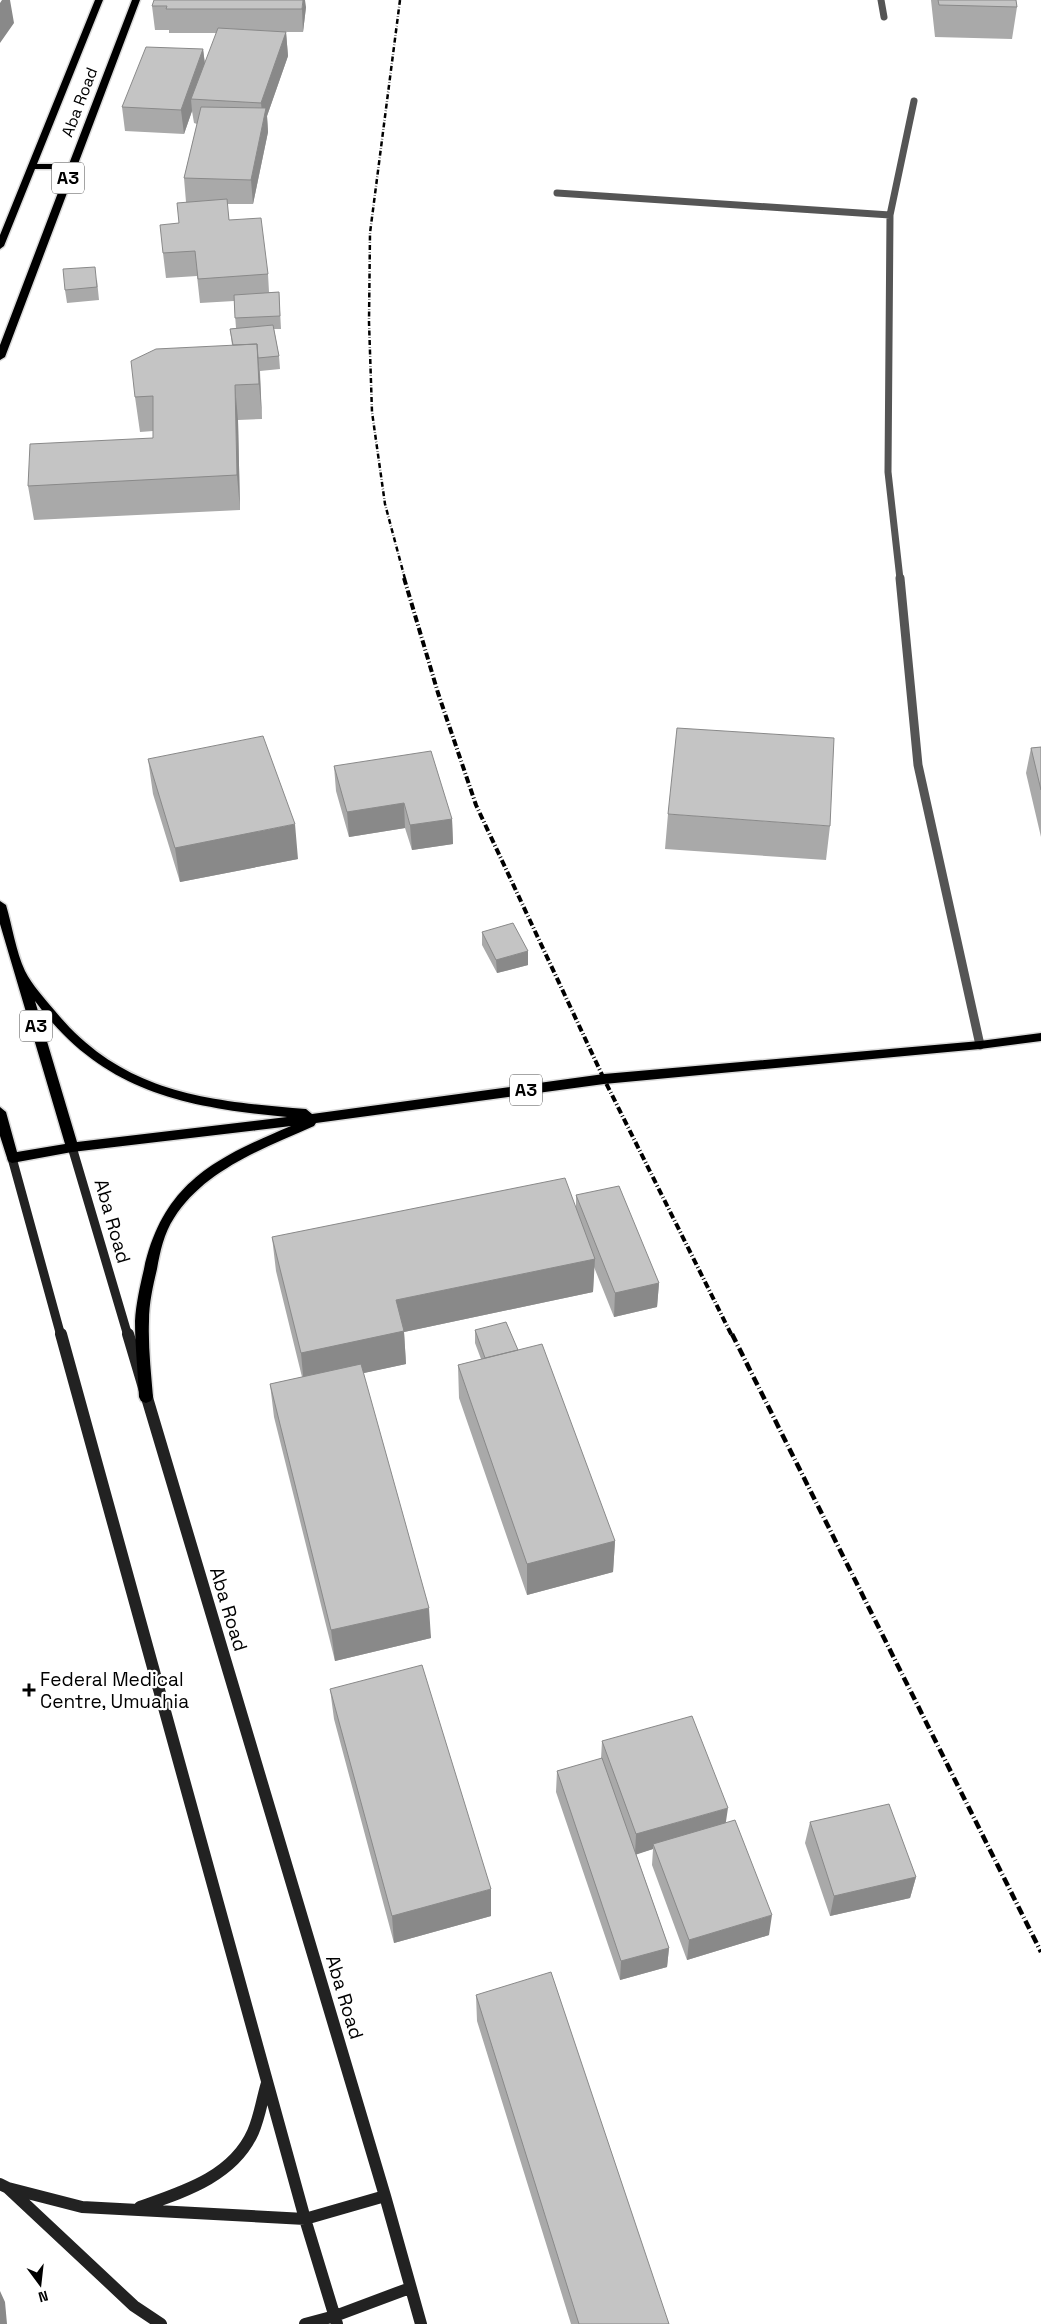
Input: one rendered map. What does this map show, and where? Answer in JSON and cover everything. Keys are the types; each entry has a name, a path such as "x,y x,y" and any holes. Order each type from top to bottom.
{"main road":[{"name":"Aba Road","path":"0,246 99,0"},
{"name":"Aba Road","path":"0,357 136,0"},
{"path":"32,166 72,167"},
{"name":"Aba Road","path":"0,905 385,2196 420,2324"},
{"path":"20,972 66,1032 96,1057 129,1078 172,1092 250,1109 336,1116"},
{"name":"A3","path":"12,1158 72,1147 336,1116 604,1079 980,1045 1041,1037"},
{"path":"0,1112 305,2219 336,2320"},
{"path":"146,1397 142,1320 147,1280 155,1245 169,1215 190,1190 222,1166 253,1148 322,1117"},
{"path":"135,2209 194,2188 232,2163 253,2133 267,2082"},
{"path":"4,2186 82,2207 305,2219 385,2196"},
{"path":"4,2186 134,2306 161,2324"},
{"path":"305,2324 336,2320 410,2288"}],"street":[{"path":"881,0 884,16"},
{"path":"914,101 890,215 888,472 896,535 918,764 980,1045"},
{"path":"557,193 890,215"}],"building":[{"path":"154,0 303,0 302,9 166,9 167,6 152,6"},
{"path":"938,0 1016,0 1017,7 939,5"},
{"path":"218,28 286,32 261,103 191,99"},
{"path":"146,47 203,49 181,110 122,107"},
{"path":"201,107 266,108 251,180 184,178"},
{"path":"227,199 229,220 261,218 268,274 198,279 195,251 163,253 160,225 179,223 177,203"},
{"path":"95,267 97,287 65,290 63,269"},
{"path":"279,292 280,316 235,318 234,295"},
{"path":"273,325 279,356 258,358 257,344 233,345 230,329"},
{"path":"257,344 259,384 235,385 237,475 28,486 30,444 153,438 153,396 135,397 131,361 156,349"},
{"path":"677,728 834,738 830,826 668,814"},
{"path":"263,736 295,824 175,848 148,759"},
{"path":"1041,747 1041,790 1031,748"},
{"path":"431,751 452,819 410,825 404,803 347,812 334,766"},
{"path":"513,923 528,951 496,960 482,932"},
{"path":"565,1178 595,1259 396,1300 404,1331 301,1353 272,1237"},
{"path":"619,1186 659,1283 615,1293 576,1195"},
{"path":"506,1322 518,1350 485,1358 475,1330"},
{"path":"542,1344 615,1541 527,1564 458,1365"},
{"path":"361,1364 429,1608 331,1630 270,1384"},
{"path":"422,1665 491,1889 392,1916 330,1689"},
{"path":"692,1716 728,1808 636,1834 602,1741"},
{"path":"602,1758 669,1948 621,1961 557,1771"},
{"path":"889,1804 916,1877 834,1896 810,1822"},
{"path":"735,1820 772,1915 689,1940 653,1844"},
{"path":"551,1972 669,2324 579,2324 476,1995"}],"railway":[{"path":"400,0 370,233 369,322 372,412 385,504 405,579"},
{"path":"404,578 438,693 476,805 604,1079 732,1336"},
{"path":"732,1334 1041,1952"}],"place":[{"name":"Federal Medical Centre, Umuahia","path":"29,1690"}]}
